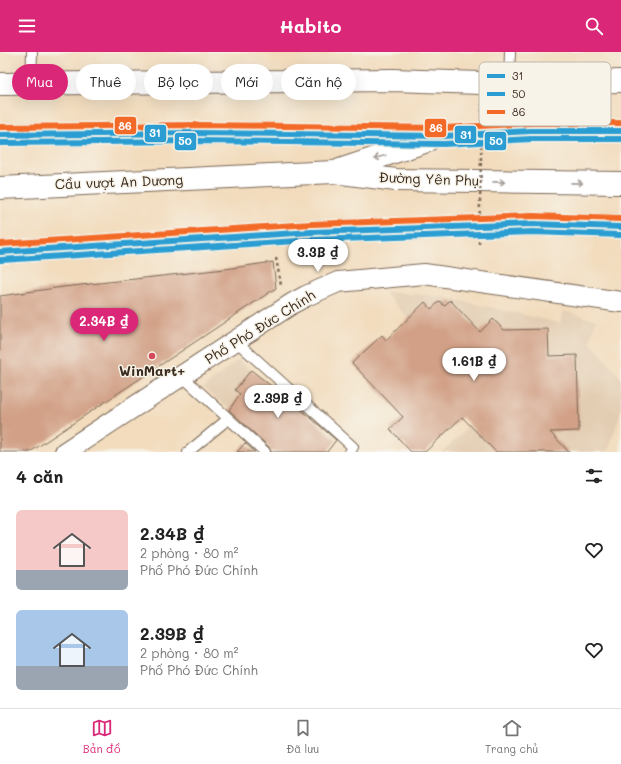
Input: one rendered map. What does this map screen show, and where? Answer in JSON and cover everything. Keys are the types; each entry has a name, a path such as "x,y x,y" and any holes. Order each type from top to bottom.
{"main road":[{"path":"68,83 393,80 479,83"},
{"path":"611,81 621,81"},
{"path":"0,84 12,84"},
{"path":"0,135 200,133 444,136 531,132 621,131"},
{"path":"334,172 444,136"},
{"name":"Đường Yên Phụ","path":"238,176 334,172 396,180 621,183"},
{"name":"Cầu vượt An Dương","path":"0,188 238,176"},
{"path":"0,252 312,232 525,224 621,227"}],"street":[{"name":"Phố Phó Đức Chính","path":"65,452 300,299 338,282 424,274 621,302"}],"lane":[{"path":"32,52 32,64"},
{"path":"510,52 510,62"},
{"path":"236,341 353,446 350,452"},
{"path":"182,376 265,452"},
{"path":"188,452 228,419"}],"path":[{"path":"479,244 482,126"},
{"path":"276,258 282,290"}],"shaded area":[{"path":"384,292 439,296 560,323 564,311 596,320 590,342 621,378 621,411 608,452 442,452 492,406"},
{"path":"238,360 338,438 327,452 273,452 225,415 229,409 203,388"}],"building":[{"path":"273,262 276,288 30,452 0,452 0,296"},
{"path":"450,300 480,332 493,319 504,330 548,329 549,356 577,355 579,431 550,432 569,452 496,452 462,417 425,452 411,452 390,429 403,417 352,363 382,335 386,340 425,302 431,309 440,301 444,306"},
{"path":"251,370 304,412 336,440 327,452 271,452 269,447 229,410 240,394 235,390"},
{"path":"245,443 255,452 237,452"}],"transit line":[{"name":"86","path":"611,123 621,123"},
{"name":"86","path":"0,127 199,125 444,128 479,126"},
{"name":"31","path":"0,135 199,133 444,136 531,131 621,131"},
{"name":"50","path":"0,143 199,141 444,144 531,139 621,139"},
{"name":"86","path":"0,244 312,224 533,216 621,219"},
{"name":"31","path":"0,252 312,232 533,224 621,227"},
{"name":"50","path":"1,260 312,240 533,232 621,235"}],"place":[{"name":"WinMart+","path":"152,356"}]}
